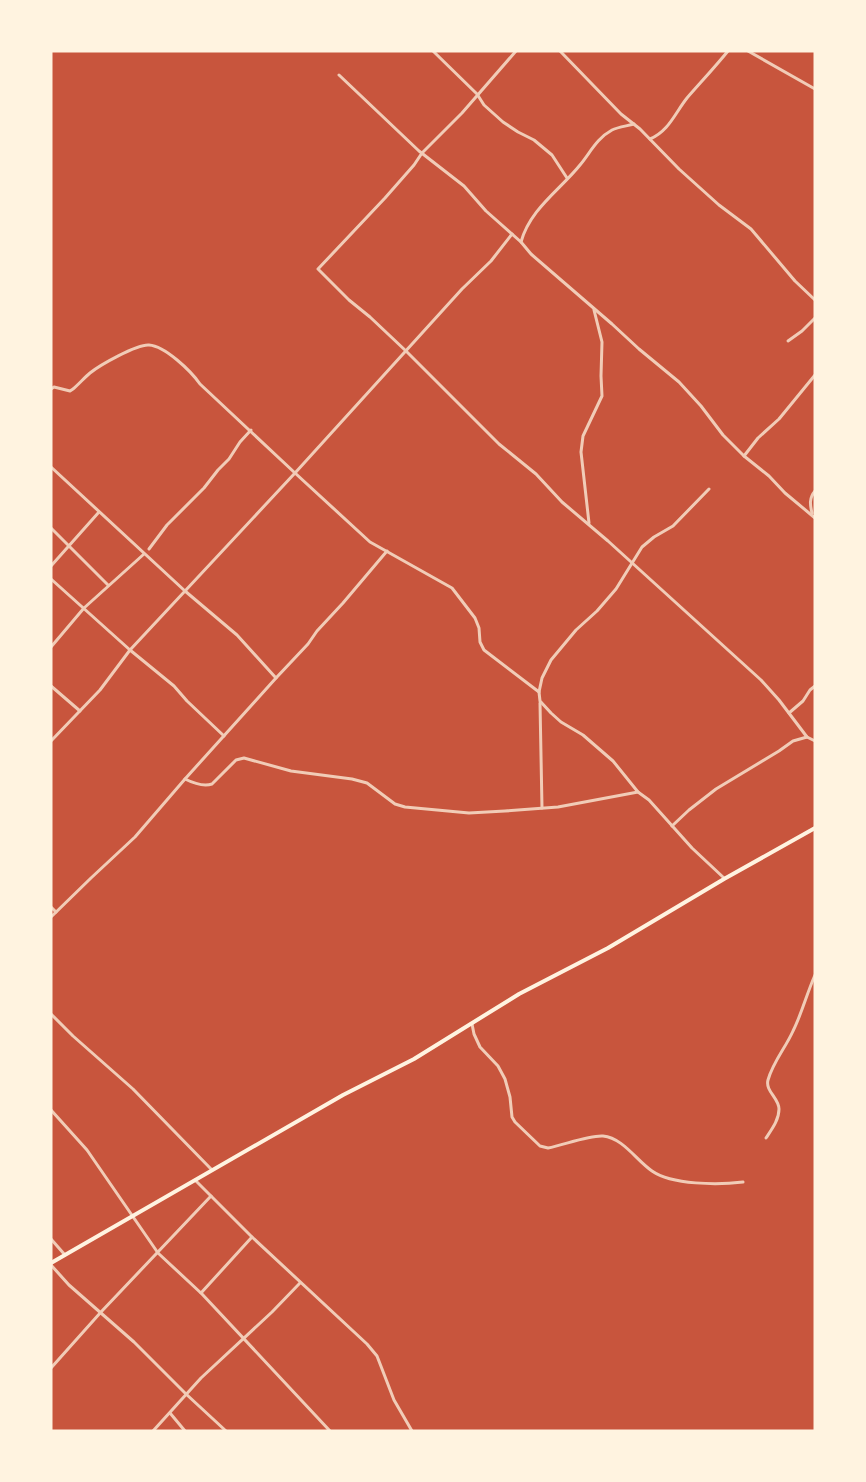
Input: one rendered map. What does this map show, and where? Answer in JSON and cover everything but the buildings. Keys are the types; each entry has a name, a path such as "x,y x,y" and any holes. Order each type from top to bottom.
{"main road":[{"path":"51,1264 343,1095 414,1059 519,994 608,948 815,828"}],"street":[{"path":"433,51 503,122 534,140 552,155 567,178"},
{"path":"516,51 462,113 422,153 386,198 318,269 406,351 499,444 536,474 562,502 761,680 807,737 815,741"},
{"path":"560,51 679,169 719,205 751,229 815,300"},
{"path":"650,139 665,131 686,99 728,51"},
{"path":"748,51 815,89"},
{"path":"339,75 422,153 464,186 486,211 531,254 639,350 679,382 723,435 813,516"},
{"path":"521,242 536,212 580,165 600,139 611,130 634,124"},
{"path":"51,741 100,690 130,650 295,473 462,288 491,261 512,234"},
{"path":"589,524 581,452 584,436 602,396 602,342 594,309"},
{"path":"788,341 815,318"},
{"path":"51,389 54,387 70,391 90,373 136,347 149,345 171,356 370,542 452,588 475,618 484,650 539,692"},
{"path":"744,456 815,375"},
{"path":"149,549 167,525 229,459 250,430"},
{"path":"51,467 144,554 237,635 276,678"},
{"path":"542,808 539,692 542,678 551,660 615,589 648,541 673,526 709,489"},
{"path":"813,516 810,499 815,491"},
{"path":"51,566 100,511"},
{"path":"51,528 108,585"},
{"path":"51,917 135,837 184,779 308,644 387,551"},
{"path":"51,647 84,608 144,554"},
{"path":"51,579 174,687 224,736"},
{"path":"51,686 80,711"},
{"path":"789,714 815,686"},
{"path":"540,701 561,723 583,735 613,761 638,792 649,800 697,854 724,879"},
{"path":"672,826 716,789 793,741 807,737"},
{"path":"184,779 209,785 236,760 244,758 291,771 368,783 395,804 405,807 469,813 567,806 638,792"},
{"path":"51,907 56,912"},
{"path":"766,1138 775,1124 779,1108 767,1086 771,1071 792,1033 815,975"},
{"path":"51,1014 133,1089 212,1170"},
{"path":"472,1024 480,1047 498,1066 505,1079 512,1117 540,1146 548,1148 601,1136 612,1138 643,1165 665,1178 731,1184 743,1182"},
{"path":"51,1110 87,1150 158,1253 201,1293 330,1431"},
{"path":"195,1180 300,1283 357,1333 377,1356 394,1400 412,1431"},
{"path":"51,1368 211,1196"},
{"path":"201,1293 252,1237"},
{"path":"51,1239 65,1255"},
{"path":"51,1264 69,1285 101,1312 226,1431"},
{"path":"153,1431 201,1378 300,1283"},
{"path":"170,1413 185,1431"}]}
